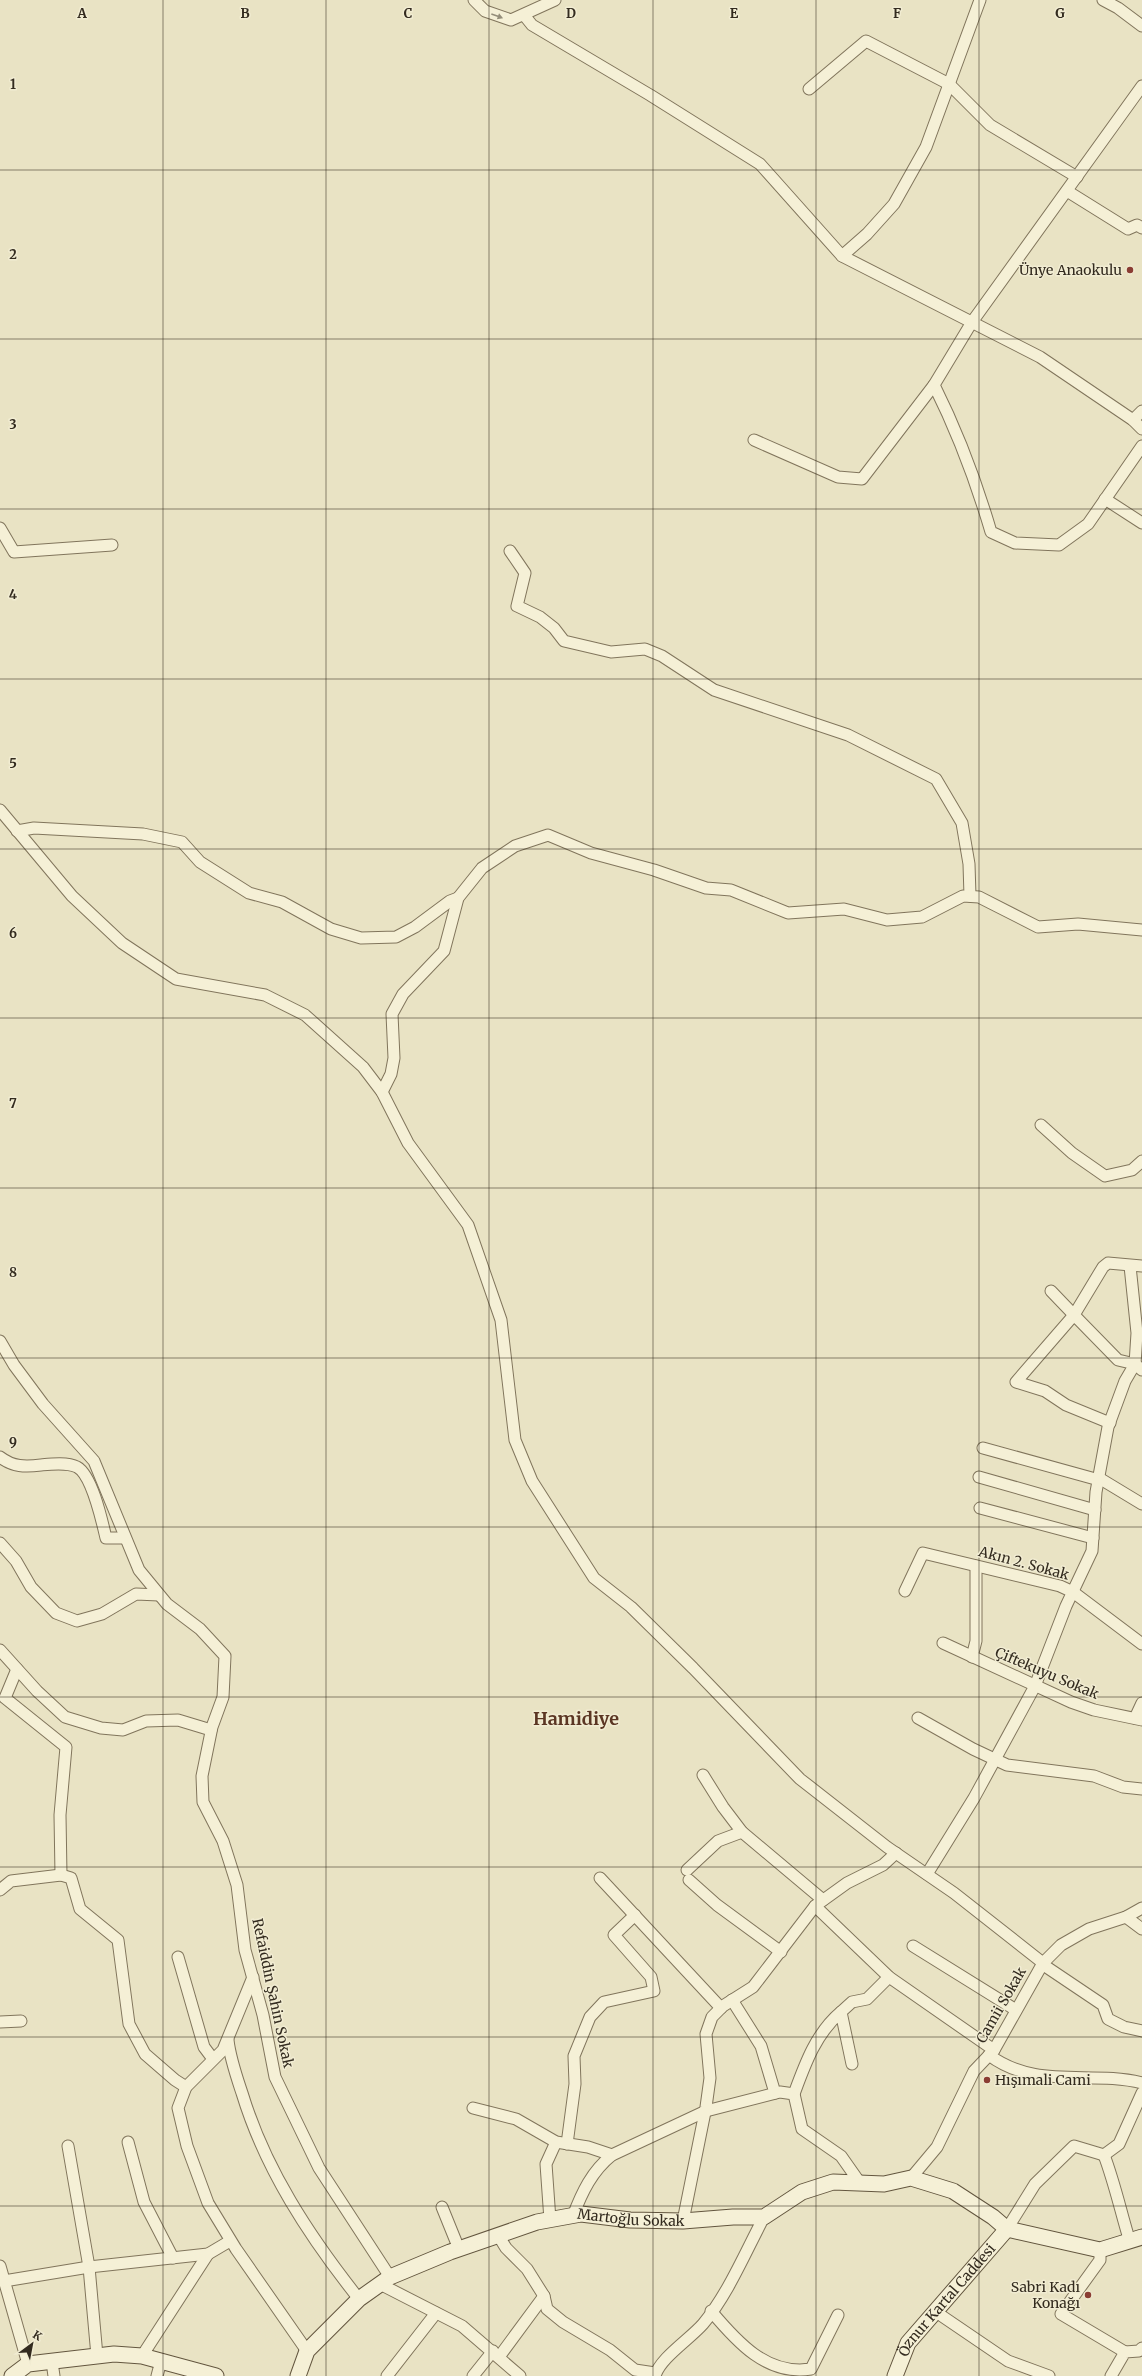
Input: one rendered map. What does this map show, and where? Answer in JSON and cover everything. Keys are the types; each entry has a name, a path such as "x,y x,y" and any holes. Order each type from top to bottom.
{"street":[{"path":"474,0 485,11 511,20 547,2"},
{"path":"842,256 867,234 894,204 926,147 980,0"},
{"path":"1103,0 1118,8 1142,26"},
{"path":"524,14 532,25 650,95 760,164 842,256 1040,357 1133,420 1142,429"},
{"path":"809,89 866,41 949,84 990,124 1077,177"},
{"path":"754,440 838,477 862,479 934,385 972,322 1142,86"},
{"path":"1067,191 1128,229 1137,224 1142,228"},
{"path":"934,385 954,426 972,470 991,532 1015,543 1059,545 1088,524 1142,446"},
{"path":"1133,420 1142,412"},
{"path":"1105,499 1142,523"},
{"path":"0,528 14,552 112,545"},
{"path":"510,551 525,574 517,606 540,617 554,628 564,641 611,652 645,649 662,656 714,690 848,735 936,779 962,823 969,864 970,896"},
{"path":"0,810 72,896 122,943 176,979 265,995 305,1015 363,1067 382,1092 408,1143 468,1225 501,1320 515,1440 532,1482 594,1578 631,1607 693,1668 800,1779 896,1854 954,1893 1042,1963 1103,2006 1108,2019 1124,2027 1142,2031"},
{"path":"17,830 34,828 143,834 182,842 200,862 249,892 282,902 331,929 361,938 396,937 415,927 450,901 458,898"},
{"path":"382,1092 390,1074 394,1058 392,1014 403,994 444,951 458,898 482,868 515,846 548,835 591,853 654,870 706,888 731,890 788,913 844,909 887,920 922,917 962,896 970,896 979,897 1038,928 1078,924 1142,930"},
{"path":"1041,1125 1072,1153 1105,1176 1132,1170 1142,1161"},
{"path":"1110,1423 1066,1405 1045,1391 1016,1382 1074,1315 1103,1267 1108,1263 1142,1266"},
{"path":"927,1874 995,1759 1035,1686 1073,1592 1092,1551 1099,1479 1110,1423 1125,1381 1138,1367 1137,1333 1130,1266"},
{"path":"1051,1290 1118,1360 1138,1367"},
{"name":"Refaiddin Şahin Sokak","path":"0,1341 14,1365 43,1404 94,1461 139,1570 167,1604 200,1629 225,1656 223,1697 212,1730 202,1776 203,1802 223,1841 237,1884 245,1950 263,2015 275,2078 319,2168 385,2280"},
{"path":"983,1448 1099,1479 1142,1504"},
{"path":"0,1457 21,1467 63,1465 79,1468 88,1482 100,1512 106,1538 125,1538"},
{"path":"979,1476 1095,1510"},
{"path":"980,1508 1093,1538"},
{"path":"0,1543 16,1561 31,1587 56,1613 77,1621 102,1614 136,1594 159,1595"},
{"name":"Akın 2. Sokak","path":"905,1591 923,1553 1060,1586 1073,1592 1142,1644"},
{"path":"972,1657 976,1641 976,1566"},
{"name":"Çiftekuyu Sokak","path":"942,1643 1071,1702 1094,1710 1138,1719"},
{"path":"0,1650 65,1717 72,1720 102,1728 123,1730 146,1722 178,1720 212,1730"},
{"path":"17,1669 6,1698 66,1747 60,1815 61,1875"},
{"path":"1138,1719 1142,1704"},
{"path":"918,1718 1007,1764 1094,1776 1123,1788 1142,1789"},
{"path":"704,1775 723,1807 742,1832 819,1903 888,1977 992,2052 1003,2065 1029,2074 1061,2078 1124,2078 1142,2083"},
{"path":"742,1832 718,1841 688,1875 717,1905 781,1952"},
{"path":"683,2221 706,2111 710,2078 706,2034 712,2017 732,2000 753,1988 819,1903 847,1883 883,1865 896,1854"},
{"path":"0,1890 11,1881 61,1875 71,1878 80,1909 118,1940 129,2024 144,2054 175,2080 186,2087"},
{"path":"600,1878 721,2008"},
{"name":"Camii Sokak","path":"911,2178 937,2147 974,2071 992,2052 1042,1963 1061,1945 1088,1929 1126,1917 1142,1908"},
{"path":"550,2220 546,2164 562,2143 575,2084 574,2056 590,2017 604,2002 654,1991 651,1977 614,1935 635,1915"},
{"path":"1126,1917 1142,1929"},
{"path":"912,1946 1016,2010"},
{"path":"178,1957 204,2047 214,2059"},
{"path":"253,1977 223,2050 186,2087 178,2108 187,2146 208,2203 230,2241 307,2351 298,2376"},
{"path":"860,2183 841,2156 802,2129 794,2094 813,2048 828,2022 852,2002 867,1999 888,1977"},
{"path":"732,2000 761,2046 775,2093"},
{"path":"840,2012 852,2064"},
{"path":"0,2022 21,2021"},
{"path":"228,2038 230,2056 252,2127 287,2196 322,2252 358,2298"},
{"path":"573,2216 581,2194 600,2165 612,2155 706,2111 775,2093 794,2094"},
{"path":"1104,2155 1119,2144 1142,2093"},
{"path":"474,2108 516,2119 562,2143 588,2147 612,2155"},
{"path":"128,2142 144,2202 173,2258"},
{"path":"68,2146 89,2267 97,2356"},
{"path":"1007,2229 1035,2184 1074,2146 1104,2155"},
{"path":"498,2235 506,2248 527,2269 544,2296 547,2309 564,2322 610,2350 635,2370 655,2375 703,2324 764,2217 802,2192 833,2182 884,2184 911,2178 953,2191 993,2217 1007,2229 1100,2250 1136,2240 1119,2207 1116,2186 1104,2155"},
{"path":"442,2207 459,2249"},
{"name":"Martoğlu Sokak","path":"307,2351 358,2298 385,2280 459,2249 498,2235 550,2220 581,2214 630,2220 683,2221 733,2216 764,2217"},
{"name":"Öznur Kartal Caddesi","path":"895,2376 908,2344 1007,2229"},
{"path":"4,2289 89,2267 208,2254 230,2241"},
{"path":"1100,2250 1100,2260 1061,2314 1125,2352 1139,2351 1142,2348"},
{"path":"142,2356 208,2254"},
{"path":"0,2266 4,2289 28,2364"},
{"path":"385,2280 436,2313 462,2326 520,2376"},
{"path":"472,2376 496,2354 544,2296"},
{"path":"711,2311 734,2338 752,2354 773,2366 798,2372 811,2369 838,2315"},
{"path":"936,2312 1008,2361 1034,2373 1049,2376"},
{"path":"387,2376 436,2313"},
{"path":"1111,2376 1125,2352"},
{"path":"12,2376 28,2364 53,2369 97,2356 114,2354 142,2356 216,2376"},
{"path":"157,2376 161,2361"}],"place":[{"name":"Ünye Anaokulu","path":"1130,270"},
{"name":"Hışımali Cami","path":"987,2080"},
{"name":"Sabri Kadı Konağı","path":"1088,2295"}],"district":[{"name":"Hamidiye","path":"576,1719"}]}
